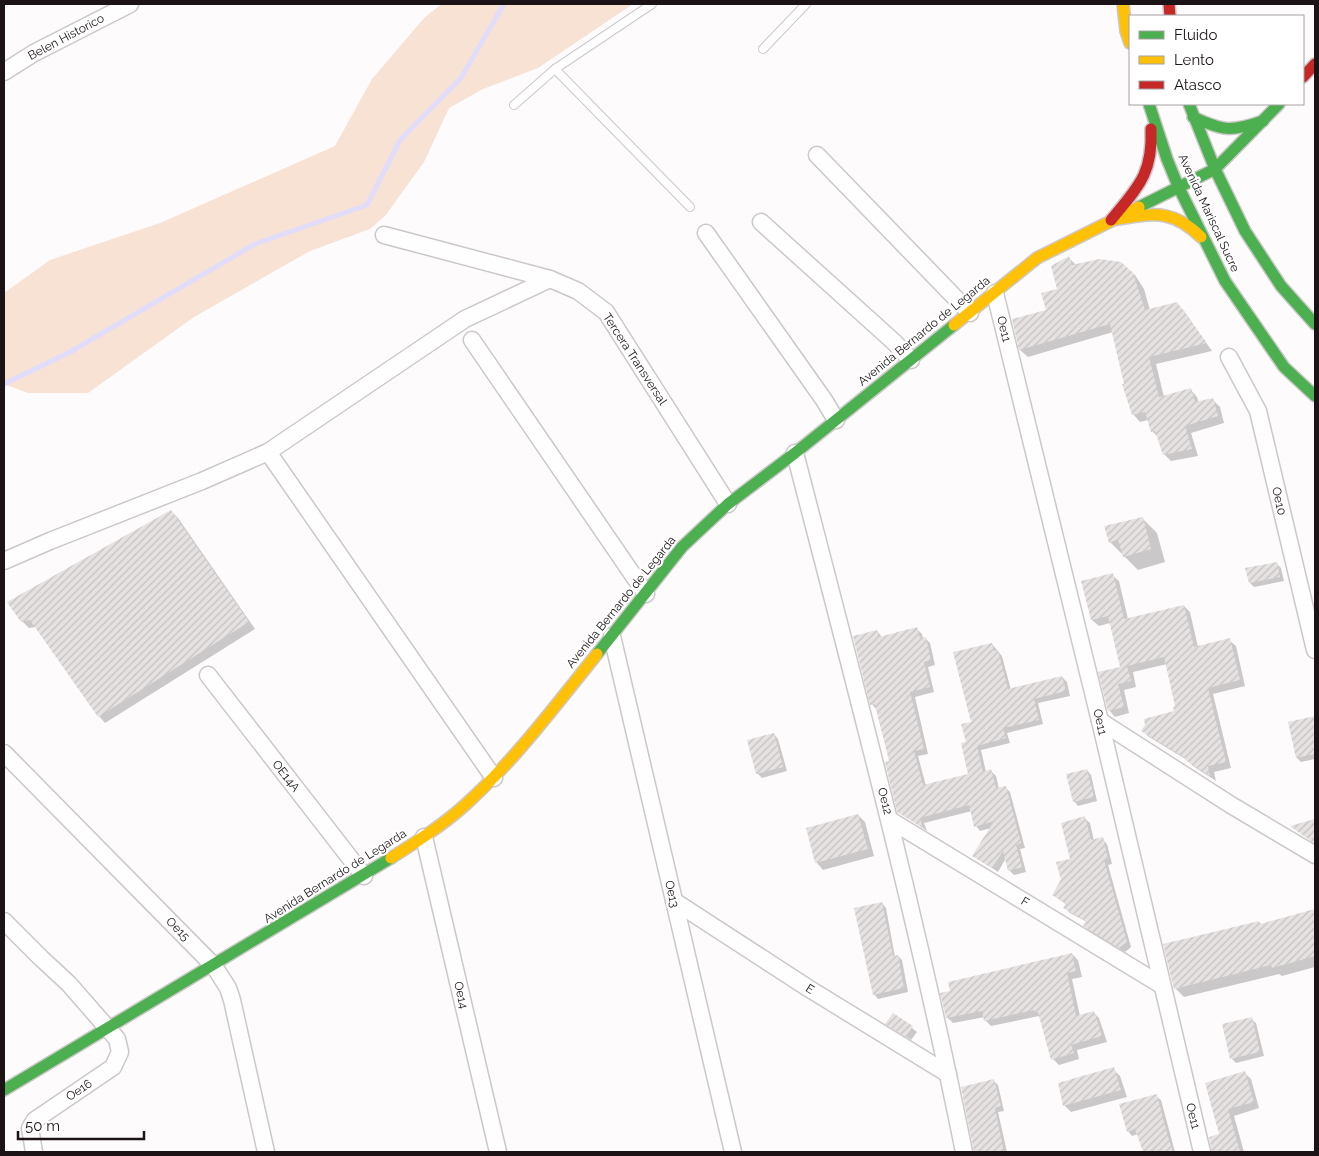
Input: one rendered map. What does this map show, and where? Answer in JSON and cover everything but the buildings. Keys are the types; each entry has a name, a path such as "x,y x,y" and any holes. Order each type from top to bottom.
{"street":[{"name":"Belen Historico","path":"4,72 34,53 130,4"},
{"path":"1123,4 1129,40"},
{"path":"1304,76 1315,64"},
{"path":"1111,220 1141,183 1147,171 1152,141 1149,105"},
{"name":"Avenida Mariscal Sucre","path":"1149,105 1178,186 1225,281 1284,367 1315,396"},
{"name":"Avenida Mariscal Sucre","path":"1189,105 1215,169 1245,231 1281,286 1315,324"},
{"name":"Avenida Bernardo de Legarda","path":"4,1090 107,1027 214,966 364,876 424,837 464,806 516,754 682,547 728,504 795,453 1037,258 1215,169 1278,105"},
{"path":"1193,117 1218,128 1229,130 1242,128 1263,120"},
{"path":"817,155 970,312"},
{"path":"1111,220 1159,214 1167,215 1189,225 1204,241"},
{"path":"761,222 894,342 911,360"},
{"path":"706,233 824,400 836,420"},
{"name":"Tercera Transversal","path":"384,235 550,280 578,291 606,312 728,504"},
{"path":"4,561 50,540 202,481 268,452 465,319 550,280"},
{"name":"Oe11","path":"995,293 1100,721 1202,1152"},
{"path":"472,340 646,594"},
{"name":"Oe10","path":"1229,357 1258,411 1315,650"},
{"path":"268,452 494,778"},
{"name":"Oe12","path":"795,453 890,820 964,1152"},
{"name":"Oe13","path":"612,636 732,1152"},
{"name":"OE14A","path":"208,675 364,876"},
{"path":"1100,721 1315,855"},
{"name":"Oe15","path":"4,753 214,966 228,988 232,1000 266,1152"},
{"name":"F","path":"890,820 1161,985"},
{"name":"Oe14","path":"424,837 498,1152"},
{"name":"E","path":"674,901 808,988 948,1074"},
{"path":"4,921 69,984 107,1027"},
{"name":"Oe16","path":"34,1152 30,1128 35,1120 113,1067 120,1052 120,1045 117,1038 107,1027"}],"lane":[{"path":"514,105 555,69 652,4"},
{"path":"763,49 806,4"},
{"path":"555,69 690,207"}],"shaded area":[{"path":"442,4 633,4 538,68 483,89 449,108 424,162 385,216 370,229 310,251 194,317 88,393 28,393 4,384 4,293 50,260 160,223 335,146 372,79 425,17"}],"waterway":[{"path":"4,384 70,352 255,244 367,205 400,140 461,78 504,4"}],"traffic: fast":[{"path":"1149,105 1178,186 1225,281 1284,367 1315,396"},
{"path":"1189,105 1215,169 1245,231 1281,286 1315,324"},
{"path":"1139,207 1215,169 1278,105"},
{"path":"1193,117 1212,125 1227,128 1243,127 1263,121"},
{"path":"597,654 682,547 728,504 795,453 954,325"},
{"path":"4,1090 391,858"}],"traffic: slow":[{"path":"1123,4 1129,40"},
{"path":"954,325 1037,258 1139,207"},
{"path":"1111,220 1159,215 1179,221 1190,227 1201,237"},
{"path":"391,858 448,819 483,788 534,732 597,654"}],"traffic: jam":[{"path":"1169,4 1170,15"},
{"path":"1304,76 1315,64"},
{"path":"1111,220 1142,179 1149,158 1151,129"}]}
